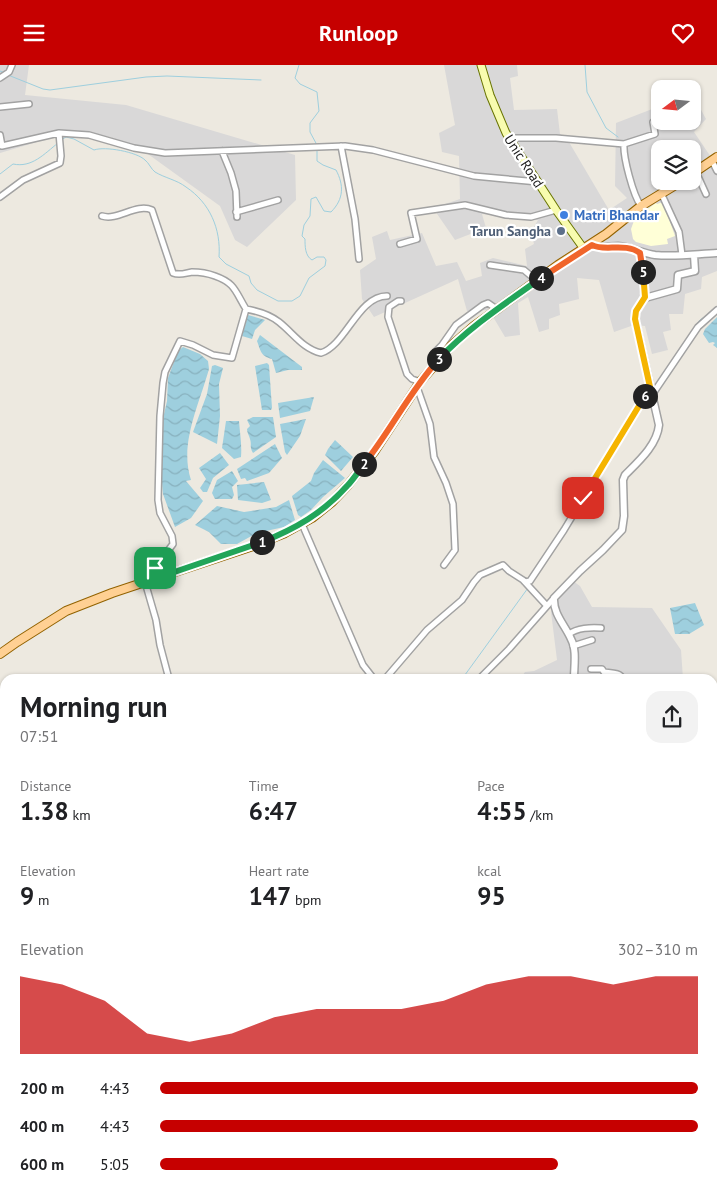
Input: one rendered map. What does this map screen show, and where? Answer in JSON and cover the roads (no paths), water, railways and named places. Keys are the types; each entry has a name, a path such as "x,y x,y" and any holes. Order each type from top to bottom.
{"main road":[{"name":"Unic Road","path":"481,65 490,95 509,138 556,210 588,247"},
{"path":"701,168 714,159"},
{"path":"0,654 66,611 250,547 302,524 332,502 348,485 374,452 418,384 451,346 474,326 588,247 641,207 669,190"}],"street":[{"path":"5,75 12,65"},
{"path":"0,107 29,104"},
{"path":"509,138 556,138 624,144 655,134 654,130"},
{"path":"0,135 2,146 59,135 89,135 154,152 341,146 373,150 474,176 538,182"},
{"path":"0,197 23,179 60,163 59,135"},
{"path":"624,144 623,154 634,192 641,207"},
{"path":"341,146 355,219 359,259"},
{"path":"222,151 236,191 236,215 278,200"},
{"path":"714,159 717,171"},
{"path":"701,185 706,194"},
{"path":"662,195 679,232 682,255"},
{"path":"400,244 417,239 411,213 465,205 506,215 531,217 556,210"},
{"path":"102,215 113,216 146,207 152,210 173,273 178,275 202,272 227,280 246,309 271,317 300,341 321,353 330,349 364,308 379,297 387,297"},
{"path":"588,247 619,247 635,249 640,253 658,255 717,253"},
{"path":"484,674 509,649 547,605 622,530 624,516 623,480 625,475 653,444 658,434 659,425 635,319 636,311 645,297 640,253"},
{"path":"645,297 677,289 678,275 695,271 694,255"},
{"path":"490,265 524,270 537,281"},
{"path":"401,301 389,307 388,317 407,374 418,384 430,424 434,457 453,504 455,550 444,565"},
{"path":"440,358 434,353 456,325 488,303 498,310"},
{"path":"168,674 160,645 148,581 173,544 172,536 160,513 158,500 160,416 165,372 180,341 213,355 232,358 246,309"},
{"path":"652,395 698,327 717,310"},
{"path":"526,583 530,581 555,544 650,387"},
{"path":"302,524 363,665 370,674"},
{"path":"389,674 427,630 462,600 480,575 503,565 526,583 547,605"},
{"path":"554,598 560,621 574,646 574,674"},
{"path":"568,634 584,629 602,628"},
{"path":"574,646 592,640"},
{"path":"591,669 602,669 604,673 612,674"}],"water":[{"path":"248,315 265,320 255,330 252,339 242,336"},
{"path":"717,317 717,348 713,345 715,343 709,343 703,334 705,329"},
{"path":"260,335 302,367 302,370 288,370 276,373 272,359 263,355 261,351 257,341"},
{"path":"183,347 200,354 208,361 209,369 192,425 187,453 191,480 186,481 203,501 191,518 175,527 163,494 162,483 159,482 162,423 167,401 168,378 178,351"},
{"path":"267,363 269,365 272,408 271,410 262,410 255,366"},
{"path":"215,365 223,368 219,384 220,416 217,444 193,432 207,394 212,366"},
{"path":"314,397 310,411 280,418 278,403"},
{"path":"253,417 273,417 276,437 253,453 247,430 250,426 247,420"},
{"path":"306,419 300,436 287,455 280,424"},
{"path":"226,421 239,421 241,457 234,459 222,448"},
{"path":"335,440 353,457 341,471 325,455"},
{"path":"275,444 282,458 269,473 247,481 245,478 241,479 237,469"},
{"path":"220,453 229,465 213,478 207,492 203,492 200,488 206,479 199,468"},
{"path":"323,460 345,478 301,517 298,515 292,496 311,481"},
{"path":"232,471 238,481 232,487 234,495 232,499 215,499 212,493 217,480"},
{"path":"264,482 271,500 262,503 238,500 237,485"},
{"path":"289,500 295,520 284,527 257,533 237,544 221,544 209,532 195,525 217,506 244,512 276,507"},
{"path":"695,603 704,625 689,634 675,634 670,608"}],"waterway":[{"path":"299,65 295,78 300,84 317,92 319,111 310,123 310,132 317,145"},
{"path":"585,65 587,92 606,128 618,137"},
{"path":"0,71 5,73"},
{"path":"8,75 50,90 146,77 167,76 261,80"},
{"path":"61,140 66,137 74,139 94,150 113,149 128,152 141,157 155,172 186,187 208,209 216,227 219,257 226,264 249,276 251,283 257,290 278,301 292,301 300,296 309,278 325,266 326,260 324,257 317,257 312,260 308,256 305,239 302,236 304,225 310,216 311,199 316,197 324,211 331,212 340,197 341,186 336,170 317,161 317,149"},
{"path":"0,174 13,164 20,165 32,162 43,156 58,143"},
{"path":"696,325 710,313"},
{"path":"654,388 694,328"},
{"path":"606,465 649,396"},
{"path":"530,585 553,551"},
{"path":"466,674 528,588"}],"place":[{"name":"Matri Bhandar","path":"564,215"},
{"name":"Tarun Sangha","path":"561,231"}]}
